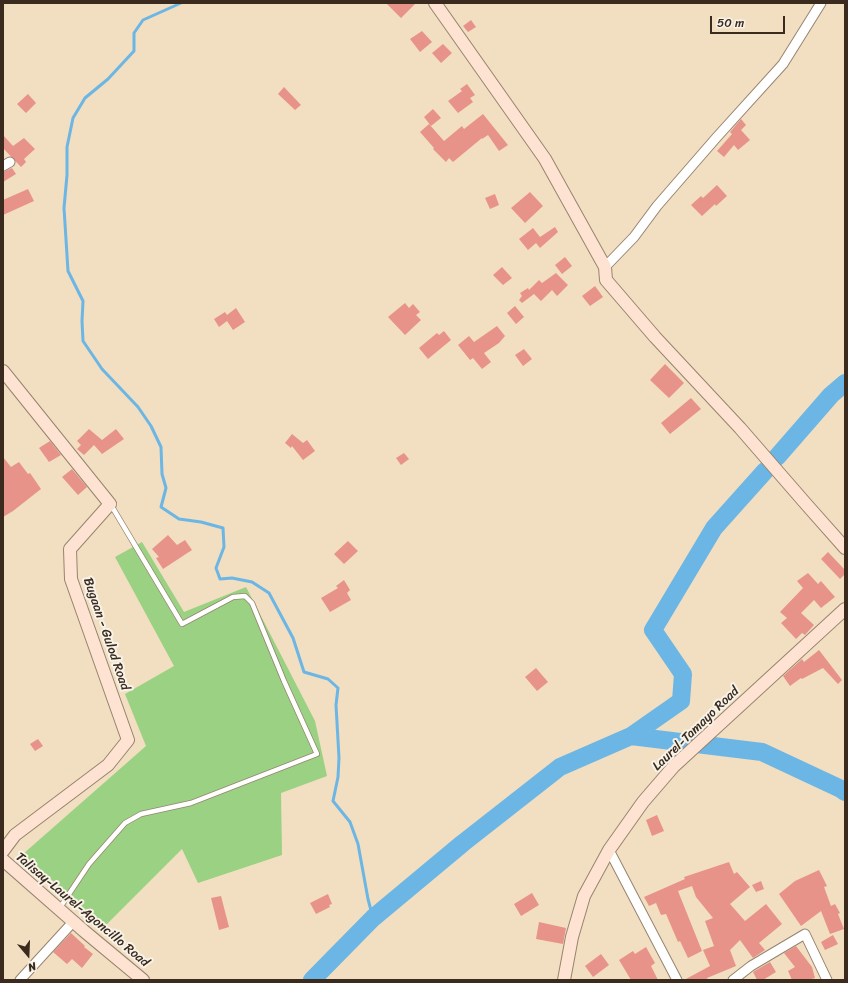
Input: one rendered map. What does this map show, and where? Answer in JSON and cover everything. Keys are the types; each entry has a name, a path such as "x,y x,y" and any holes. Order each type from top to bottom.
{"street":[{"path":"435,3 545,159 605,267 606,280 645,325 740,428 845,548"},
{"path":"605,267 634,237 657,206 783,64 821,3"},
{"path":"3,371 110,504"},
{"name":"Bugaan - Gulod Road","path":"3,851 15,835 108,765 128,740 71,579 70,549 110,504"},
{"name":"Laurel-Tamayo Road","path":"564,980 572,937 584,896 609,850 643,802 674,766 845,609"},
{"path":"609,850 677,980"},
{"name":"Talisay-Laurel-Agoncillo Road","path":"3,860 73,922 143,980"},
{"path":"20,980 73,922"},
{"path":"733,980 751,966 805,934 827,980"}],"lane":[{"path":"59,909 89,864 125,822 141,814 191,803 317,754 284,681 252,603 245,596 233,597 182,624 110,504"}],"green space":[{"path":"142,542 184,612 246,587 315,721 327,776 281,793 282,855 198,883 182,849 104,927 23,854 146,746 125,694 174,666 115,557"}],"building":[{"path":"386,3 416,3 401,18"},
{"path":"471,20 476,27 468,32 463,26"},
{"path":"422,31 432,42 420,52 410,39"},
{"path":"443,44 452,53 441,63 432,53"},
{"path":"467,84 475,95 470,98 473,102 458,113 448,101 462,91 460,89"},
{"path":"284,87 301,105 295,110 278,94"},
{"path":"28,94 36,103 26,113 17,104"},
{"path":"433,109 441,118 431,126 424,117"},
{"path":"483,114 508,145 499,151 488,135 482,138 453,162 449,158 446,162 433,149 434,148 420,132 429,124 444,141 462,126 464,129"},
{"path":"741,119 746,125 741,130 750,140 738,150 734,145 724,157 717,151 732,134 730,132"},
{"path":"3,135 13,146 24,138 35,149 24,159 26,162 21,167 3,148"},
{"path":"12,168 16,174 3,182 3,172"},
{"path":"717,185 727,196 716,206 715,204 702,216 691,205 701,196 703,198"},
{"path":"28,189 34,201 3,215 3,200"},
{"path":"530,192 543,206 525,223 511,208"},
{"path":"495,194 499,205 490,209 485,198"},
{"path":"555,227 558,232 540,248 536,243 528,250 519,239 533,228 540,237"},
{"path":"565,257 572,266 562,274 555,265"},
{"path":"502,267 512,278 503,285 493,275"},
{"path":"556,273 568,285 557,296 552,290 541,301 534,294 522,303 519,300 522,296 520,293 528,288 529,290 539,280 542,283"},
{"path":"595,286 603,297 590,306 582,296"},
{"path":"405,303 409,308 413,304 420,312 416,315 421,320 405,335 388,317"},
{"path":"515,306 524,317 516,324 507,313"},
{"path":"236,308 245,322 233,330 227,321 219,327 214,319 225,312 227,315"},
{"path":"497,326 505,336 499,343 484,353 491,362 482,369 473,358 470,360 458,345 469,336 474,342"},
{"path":"444,331 451,340 428,359 419,348 437,333 439,335"},
{"path":"524,349 532,359 523,366 515,355"},
{"path":"665,364 684,383 669,398 650,380"},
{"path":"691,398 701,409 670,434 661,423"},
{"path":"89,429 102,440 116,429 124,439 102,454 94,445 84,455 77,449 81,445 77,441"},
{"path":"292,434 303,443 307,440 315,451 303,460 292,446 291,448 285,443"},
{"path":"50,441 61,455 49,462 39,448"},
{"path":"404,453 409,459 401,465 396,458"},
{"path":"3,457 11,467 19,462 28,474 30,473 41,489 3,517"},
{"path":"72,469 87,487 78,495 62,477"},
{"path":"168,535 177,545 185,540 192,550 163,569 156,558 159,557 152,549"},
{"path":"348,541 358,551 344,564 334,554"},
{"path":"828,552 845,570 845,574 840,579 821,559"},
{"path":"808,573 818,584 821,581 835,597 821,608 814,600 801,613 814,625 805,635 802,633 796,639 781,623 787,618 780,612 803,588 797,581"},
{"path":"344,580 350,590 347,593 351,600 330,612 321,598 338,588 336,586"},
{"path":"819,650 842,680 838,684 823,668 802,679 801,678 790,686 783,676 802,659 804,662"},
{"path":"536,668 548,682 537,691 525,677"},
{"path":"38,739 43,746 35,751 30,744"},
{"path":"657,815 664,831 652,836 646,820"},
{"path":"729,862 734,874 737,872 750,887 730,904 745,921 766,904 782,924 759,943 765,950 753,958 740,940 730,950 736,966 707,978 708,980 684,980 710,966 703,950 714,946 705,921 713,918 696,897 692,886 678,891 702,951 688,958 680,941 678,942 666,914 661,915 656,903 649,906 644,897 685,879 684,877"},
{"path":"819,870 827,886 824,887 831,906 835,904 840,913 838,914 844,929 830,934 821,911 801,926 779,894 795,881"},
{"path":"761,881 764,889 756,892 752,885"},
{"path":"532,893 539,905 521,916 514,904"},
{"path":"328,894 332,904 329,905 330,907 316,914 310,903"},
{"path":"221,896 229,927 219,930 211,898"},
{"path":"539,922 566,928 563,944 536,939"},
{"path":"71,933 93,954 82,968 72,959 67,964 53,952"},
{"path":"833,935 838,944 825,950 821,942"},
{"path":"796,946 812,967 815,978 808,980 792,980 788,971 795,967 784,953"},
{"path":"646,947 655,963 651,966 658,980 631,980 619,960 633,951 635,954"},
{"path":"601,954 609,965 593,977 585,966"},
{"path":"770,962 776,972 763,980 757,980 753,972"}],"waterway":[{"path":"181,3 143,20 134,33 134,51 108,79 85,98 73,118 67,147 67,175 64,208 68,271 83,301 83,341 102,369 138,407 151,426 161,447 162,474 166,488 161,507 179,519 201,522 223,528 224,547 216,568 220,579 232,578 252,582 269,593 293,638 304,672 328,679 338,688 336,705 339,758 338,777 333,801 350,822 358,844 373,918"},
{"path":"777,457 831,395 845,383"},
{"path":"631,736 681,701 683,674 653,630 714,528 765,471"},
{"path":"312,980 373,918 463,843 560,767 631,736 762,752 845,792"}]}
